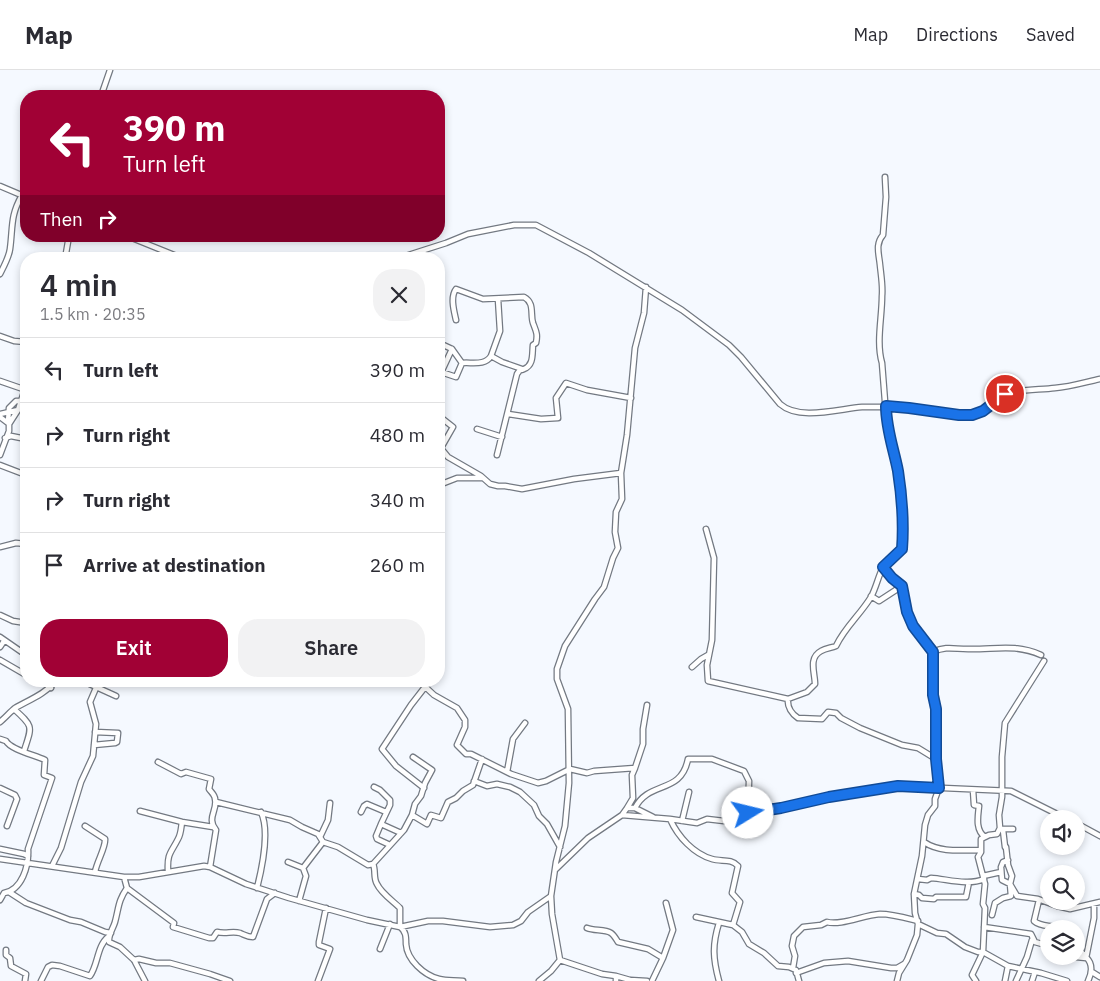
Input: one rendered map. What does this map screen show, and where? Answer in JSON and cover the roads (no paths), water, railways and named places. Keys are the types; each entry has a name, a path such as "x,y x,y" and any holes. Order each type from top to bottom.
{"street":[{"path":"104,90 110,70"},
{"path":"706,529 714,558 712,575 713,632 711,649 708,655 708,681 788,699 811,690 815,684 813,664 816,656 823,650 836,646 844,630 857,617 871,596 883,567 902,549 903,535 897,470 887,427 882,363 879,353 882,296 878,250 883,235 886,197 885,177"},
{"path":"0,186 20,194"},
{"path":"0,274 10,250 15,206 20,200"},
{"path":"418,252 468,234 514,225 536,225 589,253 667,300 729,345 784,408 795,412 810,413 886,406 972,415 983,411 1005,394 1057,388 1100,379"},
{"path":"142,242 167,252"},
{"path":"539,981 552,971 560,960 551,912 555,870 565,826 569,783 569,742 568,709 557,678 557,669 565,646 604,588 618,548 616,512 622,499 621,473 627,435 635,348 644,314 646,287"},
{"path":"456,320 453,298 453,293 456,289 483,298 524,297 529,300 532,321 537,332 537,340 532,345 531,363 518,374 496,454"},
{"path":"462,363 482,362 488,360 491,356 500,331 498,299"},
{"path":"0,336 20,342"},
{"path":"445,346 452,349 462,363"},
{"path":"445,361 452,349"},
{"path":"491,356 522,369"},
{"path":"445,370 456,377 462,363"},
{"path":"0,381 20,386"},
{"path":"508,414 541,419 558,418 556,398 566,383 587,390 631,398"},
{"path":"10,434 7,412 12,404 20,401"},
{"path":"8,423 20,406"},
{"path":"8,423 0,416 7,412 18,410"},
{"path":"445,421 452,427 445,439"},
{"path":"477,429 502,437"},
{"path":"10,434 20,437"},
{"path":"0,455 3,441 10,434"},
{"path":"445,453 490,484 498,486 522,488 621,473"},
{"path":"0,464 20,472"},
{"path":"445,483 457,478 483,478"},
{"path":"0,547 20,543"},
{"path":"883,567 902,586 907,612 913,626 933,652 933,695 936,709 936,759 939,788 935,799 935,806 928,815 925,825 924,842 914,894 915,913 918,923 917,935 897,981"},
{"path":"871,596 879,601 902,586"},
{"path":"0,615 20,622"},
{"path":"0,647 2,639 20,651"},
{"path":"933,652 947,647 972,650 1005,647 1027,650 1042,655"},
{"path":"692,667 700,659 708,655"},
{"path":"0,660 20,672"},
{"path":"992,915 995,903 1011,896 1010,884 1012,876 1008,866 999,815 1005,723 1044,662"},
{"path":"424,788 396,766 382,749 425,687 434,696 457,708 465,720 465,727 457,745 466,754 471,754 506,772 538,783 570,769 587,773 635,768"},
{"path":"0,722 14,709 51,688"},
{"path":"52,866 61,848 78,791 87,766 93,756 96,724 90,702 96,688 116,696"},
{"path":"788,699 791,711 798,718 822,719 828,712 836,714 860,728 902,745 918,748 936,759"},
{"path":"555,870 588,838 622,815 633,798 632,775 643,744 643,729 647,705"},
{"path":"14,709 28,721 31,729 24,751"},
{"path":"506,772 513,738 524,723"},
{"path":"94,745 117,742 118,733 95,732"},
{"path":"0,739 6,740 9,745 45,760 44,775 52,778 28,849 28,859 22,878 18,885 9,892 4,893 0,900"},
{"path":"216,802 290,820 318,834 323,842 338,847 368,865 373,864 402,833 432,770 413,758"},
{"path":"412,815 427,824 432,815 441,818 448,802 456,798 462,791 470,788 482,759"},
{"path":"635,808 637,803 649,792 665,787 680,778 683,775 688,759 712,759 744,771 748,781 748,813"},
{"path":"158,762 181,774 186,772 211,779 209,789 215,796 216,802 212,815 213,827 216,830 210,867"},
{"path":"474,781 487,786 497,784 510,787 520,792 534,805 539,816 547,824 560,847"},
{"path":"622,815 697,823 706,819 724,821 732,820 748,813 898,786 1011,791 1048,810"},
{"path":"374,787 390,800 376,836 377,839 390,845"},
{"path":"0,788 15,794 17,799 7,826"},
{"path":"973,790 974,805 979,806 978,826 980,834 984,837"},
{"path":"682,821 689,792"},
{"path":"320,837 328,820 330,803"},
{"path":"361,812 367,804 386,812"},
{"path":"627,808 635,808 653,817"},
{"path":"140,811 182,822 213,827"},
{"path":"257,888 264,844 263,817 261,812"},
{"path":"670,819 682,839 694,849 710,859 730,861 738,866 732,893 740,902 733,925"},
{"path":"168,871 168,859 172,847 179,837 182,822"},
{"path":"381,824 402,833"},
{"path":"85,826 105,839 106,843 97,860 95,872"},
{"path":"970,981 983,952 983,878 978,857 981,850 980,842 984,837 997,834 1001,828"},
{"path":"1001,828 1013,829"},
{"path":"1085,828 1100,836"},
{"path":"303,868 323,842"},
{"path":"924,842 942,850 981,850"},
{"path":"0,849 18,852 28,859"},
{"path":"0,859 28,859 52,866 124,877 139,877 168,871 204,866 210,867 257,888 403,928 408,954 434,981"},
{"path":"1008,860 1003,862 1002,880 1010,884 1017,896 1070,909 1100,902"},
{"path":"288,862 303,868 306,876 299,901"},
{"path":"373,864 376,884 400,908 400,927"},
{"path":"918,879 927,880 931,878 951,882 977,882 1001,872"},
{"path":"124,877 127,888 174,923 173,926 209,938 213,938 218,932 226,934 239,933 250,938 253,937 267,899 276,893"},
{"path":"914,894 926,899 966,897 969,882"},
{"path":"127,888 117,907 109,942 120,947 134,960 145,981"},
{"path":"9,892 26,902 110,935"},
{"path":"400,927 428,921 490,927 513,925 521,921 528,912 552,896"},
{"path":"1039,900 1034,921 1040,925"},
{"path":"652,981 673,930 666,903"},
{"path":"1088,981 1092,972 1090,961 1086,958 1094,918 1094,904"},
{"path":"540,905 549,908 551,912"},
{"path":"318,981 330,949 322,947 318,942 326,908"},
{"path":"799,981 793,968 795,956 792,946 794,936 803,927 821,925 826,922 837,924 847,920 878,914 897,916 918,923 937,933 946,934 964,947 983,952 1008,966 1068,981"},
{"path":"696,917 733,925 742,932 749,944 764,953 778,966 793,968"},
{"path":"719,923 713,944 719,981"},
{"path":"380,949 390,924"},
{"path":"984,927 1030,934 1032,940 1016,981"},
{"path":"586,928 595,931 607,931 613,934 618,942 648,949 663,958"},
{"path":"41,981 48,968 52,965 90,976 96,966 105,939 110,935"},
{"path":"1032,940 1040,943"},
{"path":"6,950 11,966 26,974 25,981"},
{"path":"134,960 170,963 230,981"},
{"path":"560,960 616,978 647,981"},
{"path":"796,973 824,963 848,961 892,968 905,964"},
{"path":"1005,981 1008,966"},
{"path":"1032,981 1035,972"},
{"path":"1092,972 1100,976"},
{"path":"430,975 446,980 463,981"},
{"path":"972,975 976,981"}]}
